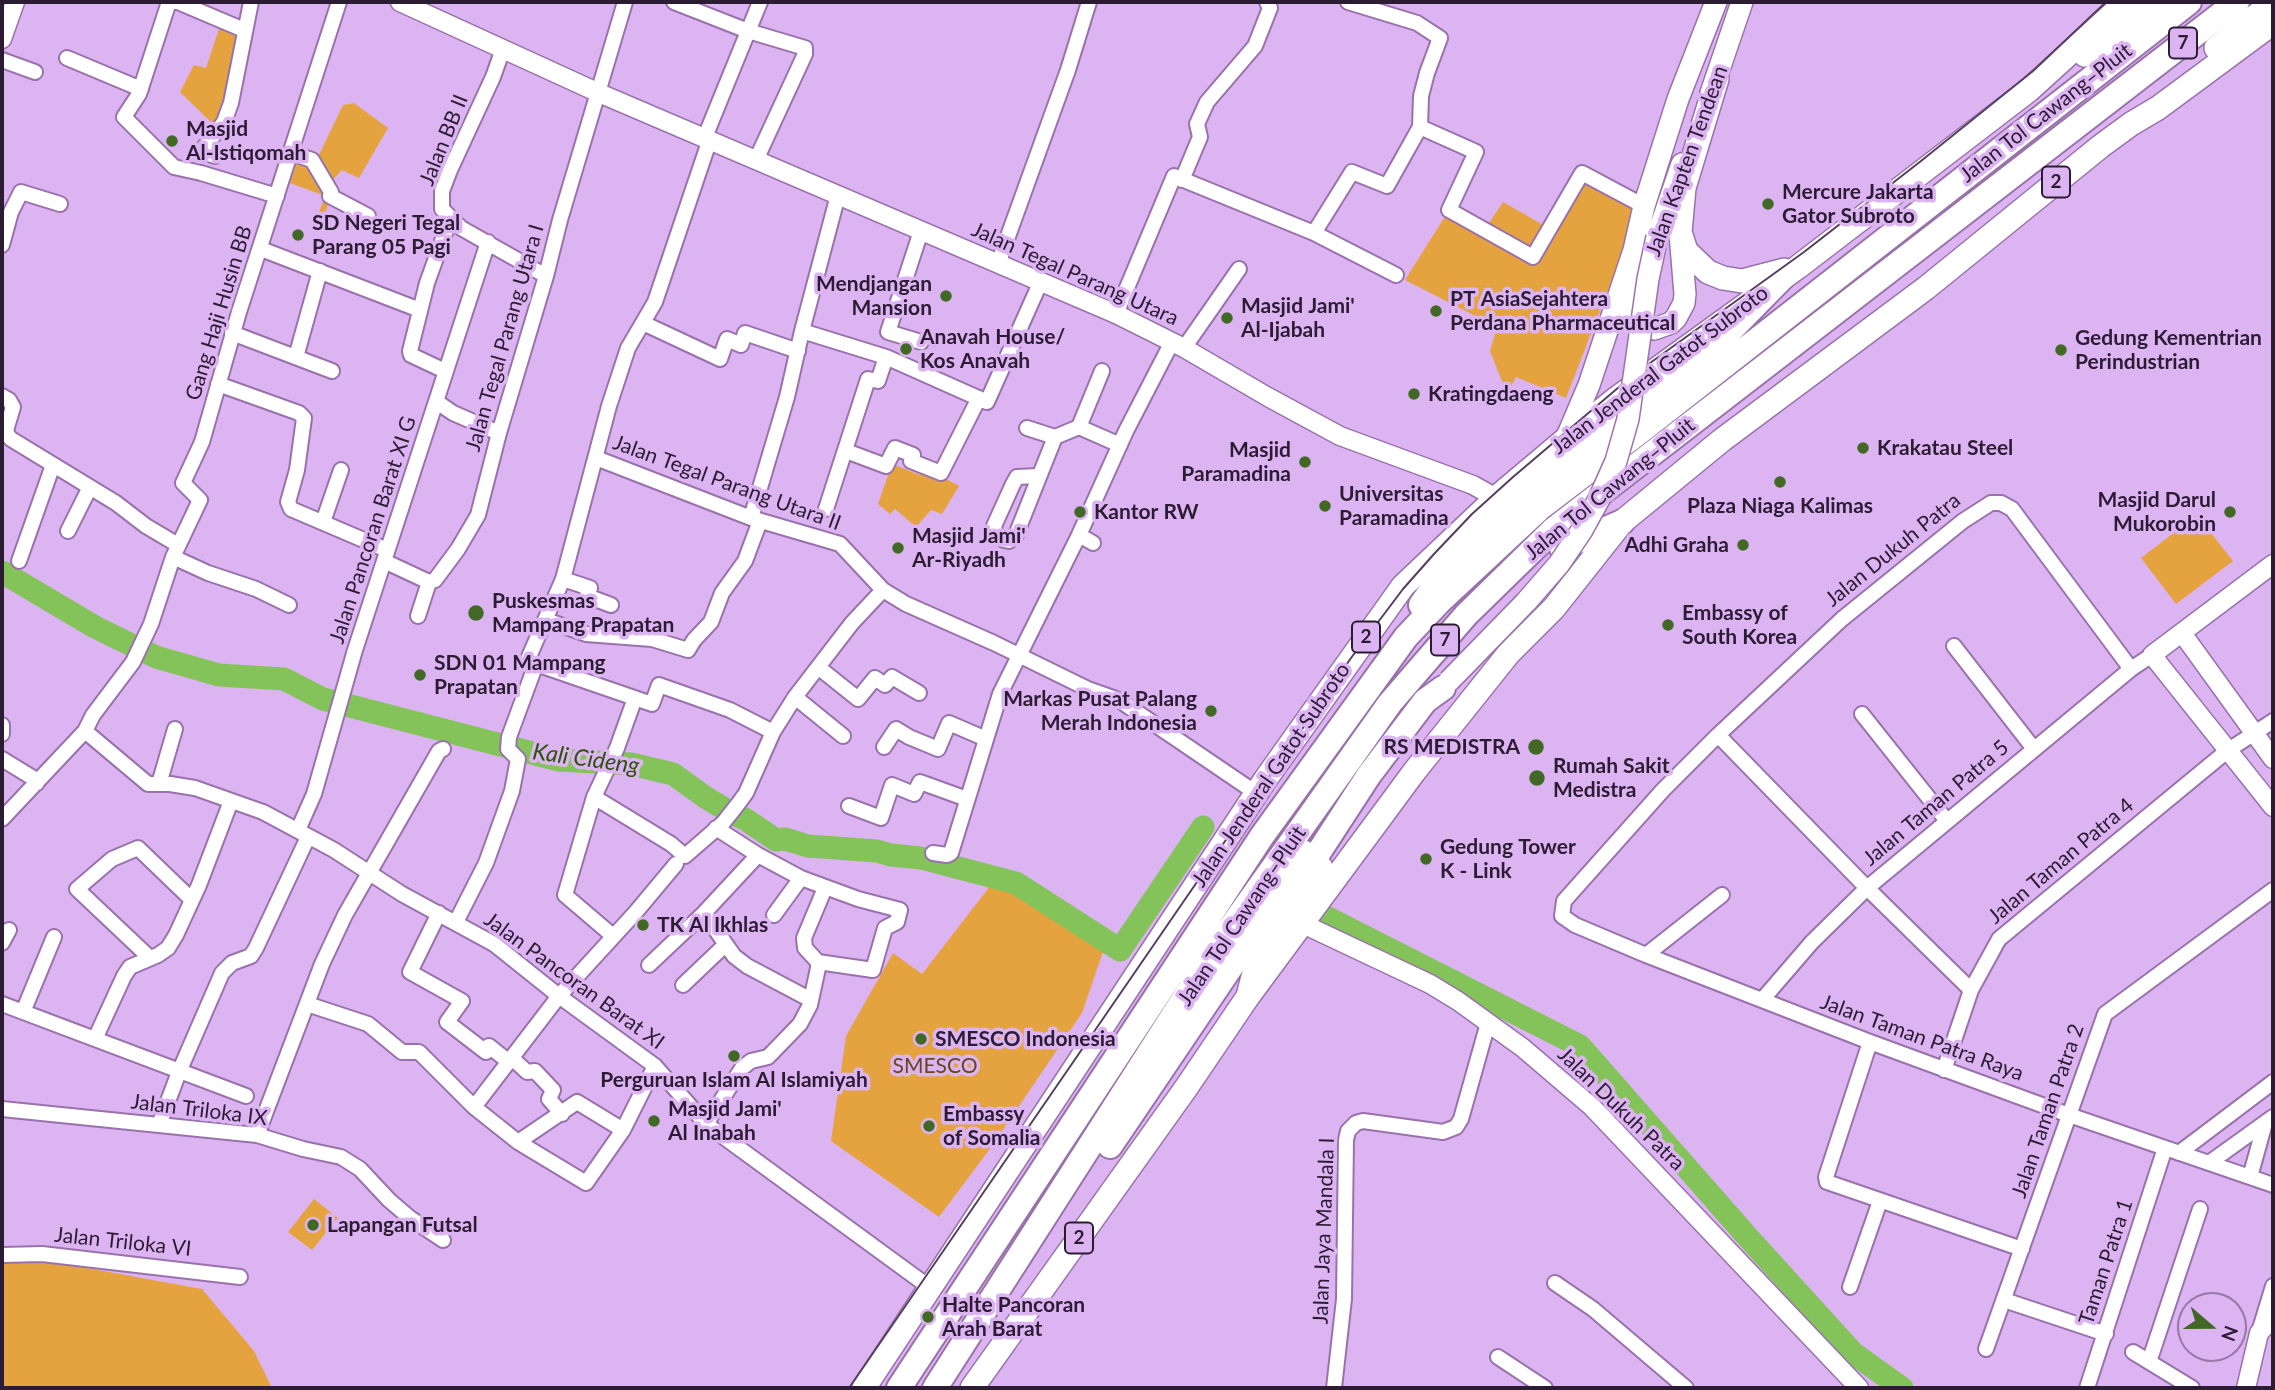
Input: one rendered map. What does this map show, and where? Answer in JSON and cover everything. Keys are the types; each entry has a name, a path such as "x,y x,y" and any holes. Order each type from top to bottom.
{"highway":[{"name":"Jalan Jenderal Gatot Subroto","path":"864,1388 1256,793 1403,586 1496,498 1566,439 2029,90 2126,2"},
{"name":"Jalan Jenderal Gatot Subroto","path":"2029,90 2106,52 2155,2"},
{"name":"Jalan Tol Cawang–Pluit","path":"899,1388 1262,836 1406,636 1540,508 1653,422 2106,52 2189,2"},
{"name":"Jalan Tol Cawang–Pluit","path":"935,1388 1219,944 1390,703 1466,615 1553,530 2237,2"},
{"name":"2","path":"2131,124 2147,104 2273,2"},
{"name":"2","path":"972,1388 1247,998 1436,743 1510,653 1554,608 1622,522 1722,440 1927,288 2074,167 2273,23"},
{"path":"1717,79 1684,188 1680,232 1686,251 1708,272 1723,278 1742,281 1790,272"},
{"path":"1406,636 1428,593 1481,532 1527,490 1718,342 1790,272"},
{"path":"949,1368 1083,1185 1250,940 1286,880 1386,736 1420,692 1478,626 1522,582 1562,548 1622,522"},
{"path":"1250,940 1290,896 1369,775 1425,701 1446,684"}],"main road":[{"name":"Jalan Kapten Tendean","path":"1566,439 1589,385 1634,250 1644,206 1678,99 1716,2"},
{"name":"Jalan Kapten Tendean","path":"1446,684 1559,564 1599,499 1628,419 1651,259 1679,173 1717,79 1742,2"},
{"path":"1634,250 1631,318 1646,328 1664,326 1676,318 1684,303 1680,232"},
{"path":"1247,998 1253,973 1261,957 1446,684"}],"street":[{"path":"2,39 15,2"},
{"path":"244,30 178,2 171,2 141,89 124,117 167,162 181,170 201,173 277,197"},
{"path":"215,156 203,149 224,122 231,103 251,2"},
{"name":"Gang Haji Husin BB","path":"2,819 85,731 93,715 133,662 151,624 175,551 200,500 183,483 202,442 233,334 339,2"},
{"name":"Jalan Tegal Parang Utara","path":"400,2 598,93 1116,313 1340,436 1473,485 1496,498"},
{"name":"Jalan Tegal Parang Utara I","path":"429,582 435,580 464,541 475,521 560,219 625,2"},
{"path":"674,2 748,31 805,48 805,54 757,160"},
{"path":"760,2 708,138 655,302 628,348 584,493 563,579 528,659 652,704 659,685 730,710 773,733"},
{"path":"998,264 1068,70 1089,2"},
{"path":"1182,180 1200,137 1197,124 1207,102 1255,46 1270,8 1267,2"},
{"path":"1314,233 1352,172 1387,186 1420,127 1421,96 1440,38 1417,23 1348,2"},
{"name":"Jalan BB II","path":"450,219 442,209 442,191 503,49"},
{"path":"67,58 141,89"},
{"path":"2,60 35,72"},
{"path":"1420,127 1476,152 1449,210 1532,257 1582,173 1644,206"},
{"path":"291,153 312,160 331,192 330,196 368,216"},
{"path":"1116,313 1174,176 1314,233 1396,275"},
{"path":"2,245 6,210 21,192 60,205"},
{"path":"546,620 586,634 652,639 688,650 711,622 722,593 745,561 838,195"},
{"path":"445,371 411,355 411,342 450,219 510,258 546,276"},
{"path":"920,342 888,332 921,231"},
{"name":"Jalan Pancoran Barat XI G","path":"159,1125 222,973 232,963 251,956 256,948 303,833 344,685 488,242"},
{"path":"261,249 420,310"},
{"path":"933,853 951,853 1000,694 1079,535 1120,445 1178,345 1239,269"},
{"path":"296,357 320,271"},
{"path":"802,331 887,357 988,400 1041,281"},
{"path":"643,323 719,359 727,338 741,345 745,333 798,351"},
{"path":"233,334 332,371"},
{"path":"826,509 868,379 878,381 887,357"},
{"path":"1038,476 1055,437 1079,426 1102,371"},
{"path":"218,384 302,415 304,422 289,506 323,522 429,582 418,616"},
{"path":"2,396 9,400 13,407 4,433 11,439 90,487 208,573 256,589 289,605"},
{"path":"846,451 886,466 895,448 913,455 911,461 941,472 979,398"},
{"path":"437,402 453,413 499,433"},
{"path":"1079,426 1120,445"},
{"path":"1027,428 1055,437"},
{"name":"Jalan Tegal Parang Utara II","path":"596,458 755,519 840,544 883,590 906,604 1088,690 1119,700 1256,793"},
{"path":"19,561 54,465"},
{"path":"323,522 341,470"},
{"path":"68,531 90,487"},
{"name":"Jalan Dukuh Patra","path":"1562,916 1564,901 1663,790 1718,734 1842,619 1991,503 2001,503 2012,509 2131,669"},
{"path":"1079,535 1093,542"},
{"path":"2273,564 2152,655 2273,807"},
{"path":"563,579 590,588 587,596 611,606"},
{"path":"474,1107 559,996 681,860 720,825 738,804 746,793 773,733 795,697 852,623 883,590"},
{"path":"2182,633 2273,760"},
{"path":"1954,646 2034,750"},
{"name":"Jalan Taman Patra 5","path":"1762,1000 1812,942 1867,888 2131,669 2152,655"},
{"path":"456,922 486,863 512,791 518,759 509,743 536,664"},
{"path":"818,667 858,699 875,678 885,685 892,677 919,694"},
{"path":"795,697 843,736"},
{"path":"613,936 565,895 594,797 617,748 635,698"},
{"path":"1862,714 1947,821"},
{"name":"Jalan Taman Patra 4","path":"1944,1070 1971,990 1992,948 2006,932 2227,751 2273,721"},
{"path":"884,747 896,729 938,749 949,723 986,739"},
{"path":"2,725 2,734"},
{"path":"159,784 176,729"},
{"name":"Jalan Pancoran Barat XI","path":"85,731 141,780 195,788 263,812 503,950 559,996 655,1066 706,1124 929,1287"},
{"path":"1718,734 1867,888 1971,990"},
{"path":"257,1135 322,964 369,872 443,748"},
{"path":"2,759 37,783"},
{"path":"849,806 880,819 892,785 914,794 920,782 967,799"},
{"path":"594,797 650,830 681,860"},
{"path":"95,1039 130,967 168,948 176,935 231,801"},
{"path":"720,825 758,855 801,878 858,899 900,910 897,922 885,928 873,971 818,962 805,948 804,938 825,888"},
{"path":"150,958 77,889 112,859 138,848 192,900"},
{"path":"649,965 704,913 758,855"},
{"path":"774,915 801,878"},
{"name":"Jalan Taman Patra 2","path":"1986,1349 2105,1014 2273,890"},
{"path":"1646,955 1722,895"},
{"path":"439,913 410,972 462,1001 447,1022 486,1052 489,1046 527,1072 535,1071 553,1090 549,1099 562,1114"},
{"path":"704,913 734,956 747,966 811,1000"},
{"name":"Jalan Taman Patra Raya","path":"1562,916 1575,925 1646,955 1944,1070 2273,1185"},
{"name":"Jalan Dukuh Patra","path":"1303,925 1421,980 1523,1048 1592,1107 1859,1388"},
{"path":"23,1012 54,937"},
{"path":"683,985 726,945"},
{"path":"706,1124 742,1068 751,1060 768,1057 800,1024 811,1000 818,962"},
{"path":"2,1004 246,1096"},
{"path":"307,1004 368,1024 402,1052 419,1052 474,1107 518,1142 586,1182 622,1130 655,1066"},
{"name":"Jalan Jaya Mandala I","path":"1334,1388 1344,1299 1348,1131 1356,1122 1363,1121 1443,1132 1457,1127 1488,1023"},
{"path":"1870,1042 1826,1180 1829,1184 2022,1249"},
{"path":"2172,1151 2273,1082"},
{"path":"518,1142 579,1102 622,1130"},
{"name":"Jalan Triloka IX","path":"2,1110 257,1135 341,1157 352,1163 389,1200 443,1240"},
{"path":"2210,1163 2269,1120"},
{"path":"2250,1177 2269,1120"},
{"name":"Taman Patra 1","path":"2087,1388 2172,1151"},
{"path":"1850,1287 1880,1201"},
{"path":"2149,1362 2200,1209"},
{"name":"Jalan Triloka VI","path":"2,1255 42,1254 240,1277"},
{"path":"1555,1283 1593,1309 1680,1386"},
{"path":"2246,1388 2273,1286"},
{"path":"2004,1300 2106,1334"},
{"path":"2259,1333 2273,1318"},
{"path":"2133,1352 2192,1388"},
{"path":"1498,1357 1545,1388"}],"green space":[{"path":"219,29 239,37 233,74 216,127 180,92 194,65 206,68"},
{"path":"354,103 388,128 359,178 342,170 330,183 317,159 343,105"},
{"path":"298,158 312,162 330,198 324,217 318,215 325,196 290,183"},
{"path":"1583,172 1643,194 1641,205 1566,398 1516,377 1507,394 1490,351 1497,327 1405,280 1449,210 1487,226 1503,202 1547,227"},
{"path":"892,464 920,475 926,468 959,486 942,514 931,510 916,527 895,509 890,514 878,504"},
{"path":"2197,515 2233,561 2176,604 2141,558"},
{"name":"SMESCO","path":"994,881 1054,914 1104,949 1082,1013 992,1146 939,1217 831,1141 846,1036 893,953 922,974"},
{"name":"Lapangan Futsal","path":"314,1199 338,1218 312,1250 288,1232"},
{"path":"27,1257 202,1289 254,1351 272,1388 2,1388 2,1259"}],"waterway":[{"name":"Kali Cideng","path":"2,572 95,627 156,657 219,675 284,679 323,699 559,760 631,764 673,774 705,797 776,840 785,839 808,846 877,851 921,858 1016,883 1120,950 1203,827"},
{"path":"1322,915 1580,1046 1853,1353 1902,1388"}],"tram line":[{"path":"849,1388 1351,658 1403,589 1434,554 1472,514 1513,477 1632,376 1804,252 1921,161 2033,71 2106,2"}],"place":[{"name":"Masjid Al-Istiqomah","path":"172,141"},
{"name":"Mercure Jakarta Gator Subroto","path":"1768,204"},
{"name":"SD Negeri Tegal Parang 05 Pagi","path":"298,235"},
{"name":"Mendjangan Mansion","path":"946,296"},
{"name":"PT AsiaSejahtera Perdana Pharmaceutical","path":"1436,311"},
{"name":"Masjid Jami' Al-Ijabah","path":"1227,318"},
{"name":"Anavah House/ Kos Anavah","path":"906,349"},
{"name":"Gedung Kementrian Perindustrian","path":"2061,350"},
{"name":"Kratingdaeng","path":"1414,394"},
{"name":"Krakatau Steel","path":"1863,448"},
{"name":"Masjid Paramadina","path":"1305,462"},
{"name":"Plaza Niaga Kalimas","path":"1780,482"},
{"name":"Universitas Paramadina","path":"1325,506"},
{"name":"Kantor RW","path":"1080,512"},
{"name":"Masjid Darul Mukorobin","path":"2230,512"},
{"name":"Adhi Graha","path":"1743,545"},
{"name":"Masjid Jami' Ar-Riyadh","path":"898,548"},
{"name":"Puskesmas Mampang Prapatan","path":"476,613"},
{"name":"Embassy of South Korea","path":"1668,625"},
{"name":"SDN 01 Mampang Prapatan","path":"420,675"},
{"name":"Markas Pusat Palang Merah Indonesia","path":"1211,711"},
{"name":"RS MEDISTRA","path":"1536,747"},
{"name":"Rumah Sakit Medistra","path":"1537,778"},
{"name":"Gedung Tower K - Link","path":"1426,859"},
{"name":"TK Al Ikhlas","path":"643,925"},
{"name":"SMESCO Indonesia","path":"921,1039"},
{"name":"Perguruan Islam Al Islamiyah","path":"734,1056"},
{"name":"Masjid Jami' Al Inabah","path":"654,1121"},
{"name":"Embassy of Somalia","path":"929,1126"},
{"name":"Lapangan Futsal","path":"313,1225"},
{"name":"Halte Pancoran Arah Barat","path":"928,1317"}]}
